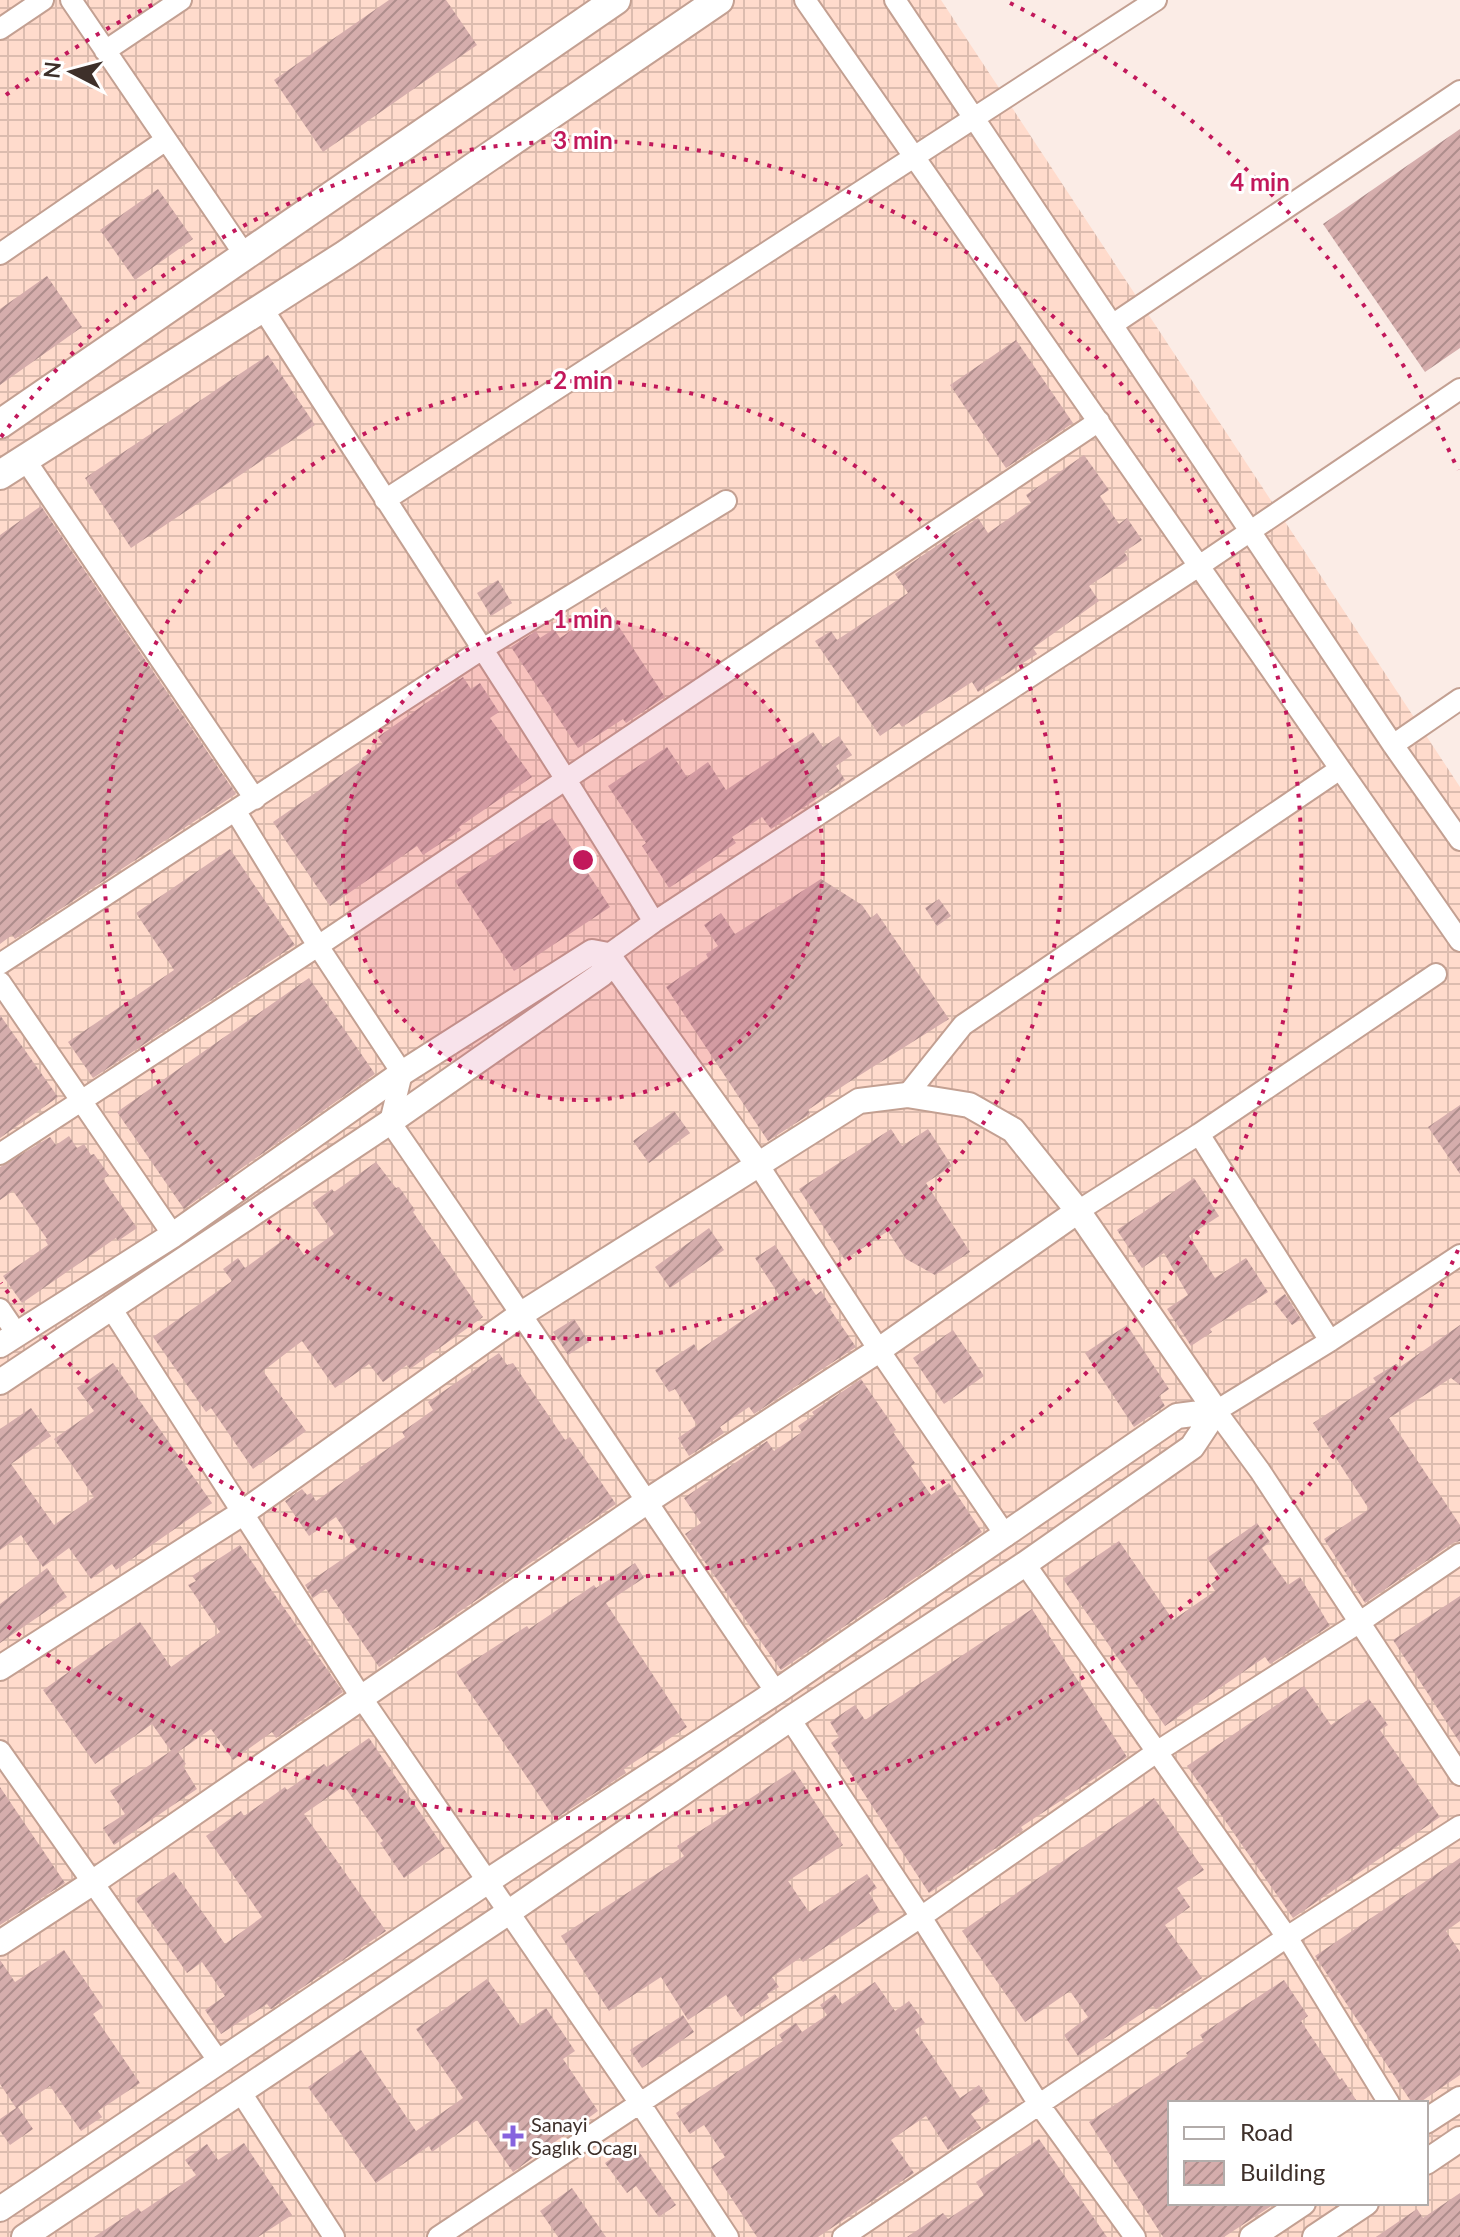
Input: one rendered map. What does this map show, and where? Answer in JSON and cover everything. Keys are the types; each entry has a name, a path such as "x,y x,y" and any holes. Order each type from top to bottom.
{"main road":[{"path":"0,424 616,0"},
{"path":"0,475 263,309 719,0"}],"street":[{"path":"0,29 43,0"},
{"path":"71,0 244,254"},
{"path":"105,51 181,0"},
{"path":"805,0 1460,941"},
{"path":"895,0 1249,531 1460,840"},
{"path":"385,500 1156,0"},
{"path":"1112,325 1460,91"},
{"path":"0,254 166,140"},
{"path":"263,309 566,778 654,922"},
{"path":"0,1382 390,1122 602,974 608,955 654,922 1199,566 1460,389"},
{"path":"0,1154 318,946 1099,421"},
{"path":"24,458 255,799"},
{"path":"0,964 481,650 726,501"},
{"path":"1393,745 1460,699"},
{"path":"907,1095 963,1025 1340,769"},
{"path":"236,812 318,946 402,1073 390,1122 523,1313 646,1502 776,1692"},
{"path":"0,1309 9,1340 173,1235 402,1073 592,952 608,955 759,1166 1006,1536"},
{"path":"0,1943 646,1502 879,1350 1078,1211 1199,1134 1436,974"},
{"path":"0,982 173,1235"},
{"path":"0,1668 244,1512 523,1313 859,1101 907,1095 969,1105 1013,1130 1078,1211 1360,1622 1460,1775"},
{"path":"1199,1134 1330,1341"},
{"path":"0,2209 776,1692 1177,1416 1216,1411 1330,1341 1460,1255"},
{"path":"111,1308 361,1697 728,2237"},
{"path":"24,2237 509,1912 790,1719 1025,1564 1192,1447 1216,1411"},
{"path":"438,2237 921,1917 1158,1751 1460,1554"},
{"path":"1025,1564 1287,1937 1388,2101"},
{"path":"790,1719 921,1917 1038,2103 1135,2237"},
{"path":"0,1751 220,2063"},
{"path":"843,2237 1287,1937 1460,1826"},
{"path":"240,2091 334,2237"},
{"path":"1428,2120 1460,2099"},
{"path":"1428,2161 1460,2139"},
{"path":"1252,2237 1300,2205"},
{"path":"1315,2237 1363,2205"}],"shaded area":[{"path":"0,0 941,0 1460,787 1460,2237 0,2237"}],"building":[{"path":"389,0 446,0 477,45 323,152 274,80"},
{"path":"1460,129 1460,348 1425,372 1323,224"},
{"path":"158,189 193,239 135,280 100,230"},
{"path":"47,276 82,327 0,385 0,309"},
{"path":"1016,340 1073,423 1006,468 950,385"},
{"path":"268,355 315,425 131,548 85,478"},
{"path":"1084,455 1109,490 1100,496 1119,524 1127,518 1142,540 1124,552 1129,559 1089,586 1099,601 1033,648 1037,654 978,692 972,682 902,727 899,723 880,736 815,641 831,631 837,640 908,593 895,574 978,518 988,533 1031,503 1026,495"},
{"path":"41,506 236,794 15,939 12,935 0,944 0,535"},
{"path":"498,580 512,603 491,616 477,593"},
{"path":"606,607 665,697 626,723 623,719 578,748 511,647 536,631 540,638 554,629 560,638"},
{"path":"463,677 471,689 480,683 499,712 490,718 532,777 423,855 417,846 330,906 273,822 363,760 383,744 378,737"},
{"path":"813,732 823,747 839,736 852,755 836,766 845,780 771,829 762,817 732,837 736,843 669,888 642,846 646,843 608,786 667,747 687,777 708,762 726,790"},
{"path":"552,818 610,907 514,971 455,881"},
{"path":"230,849 295,945 93,1078 68,1042 174,970 136,913"},
{"path":"821,879 862,905 871,918 877,913 949,1019 849,1082 808,1110 810,1114 768,1141 666,987 708,958 706,954 718,946 704,925 721,913 735,934"},
{"path":"939,899 951,916 937,926 925,908"},
{"path":"309,978 375,1074 184,1209 117,1112"},
{"path":"0,1015 58,1097 0,1138"},
{"path":"1460,1105 1460,1174 1428,1127"},
{"path":"674,1111 690,1133 649,1163 633,1141"},
{"path":"891,1129 902,1146 928,1129 952,1166 926,1183 970,1252 935,1275 906,1259 888,1231 845,1260 799,1189"},
{"path":"69,1136 77,1148 84,1144 91,1155 94,1154 109,1175 103,1179 137,1228 118,1241 116,1238 22,1303 3,1276 48,1245 47,1239 13,1191 0,1200 0,1167 50,1137 56,1145"},
{"path":"376,1162 415,1210 413,1212 483,1317 410,1369 407,1365 383,1382 369,1364 335,1388 302,1341 263,1371 306,1431 253,1469 211,1408 206,1412 153,1337 232,1281 223,1269 238,1258 245,1268 290,1235 304,1255 334,1234 312,1203 332,1189 334,1192"},
{"path":"1194,1178 1219,1216 1189,1236 1215,1278 1246,1258 1268,1292 1210,1329 1212,1332 1191,1346 1167,1309 1188,1295 1164,1253 1142,1268 1117,1230"},
{"path":"709,1228 724,1250 670,1288 655,1267"},
{"path":"775,1245 799,1282 804,1278 816,1295 821,1291 856,1347 754,1414 749,1407 720,1427 724,1433 689,1456 678,1438 697,1425 675,1389 669,1392 655,1370 694,1344 698,1351 779,1295 755,1258"},
{"path":"1285,1294 1301,1319 1292,1325 1274,1302"},
{"path":"574,1319 589,1342 568,1355 553,1332"},
{"path":"1127,1325 1169,1389 1159,1396 1165,1406 1134,1427 1085,1353"},
{"path":"1460,1325 1460,1385 1451,1378 1389,1418 1460,1525 1460,1541 1365,1603 1324,1539 1369,1509 1313,1423 1376,1382 1373,1378 1396,1364 1400,1367"},
{"path":"953,1330 984,1376 944,1404 913,1358"},
{"path":"499,1353 507,1365 513,1363 565,1440 570,1437 616,1504 379,1667 326,1589 313,1598 305,1585 357,1549 336,1517 309,1536 285,1501 302,1489 307,1495 311,1493 316,1501 405,1437 402,1432 433,1410 428,1402"},
{"path":"113,1363 212,1503 116,1570 112,1564 91,1579 69,1548 43,1567 21,1535 0,1550 0,1429 31,1408 51,1436 11,1464 54,1525 94,1497 54,1439 94,1411 77,1388"},
{"path":"861,1379 896,1430 893,1432 915,1463 911,1466 931,1495 949,1483 982,1532 781,1670 685,1534 701,1523 684,1498 767,1441 774,1451 802,1432 798,1426 814,1415 812,1412"},
{"path":"1257,1523 1270,1542 1262,1548 1288,1585 1300,1577 1330,1626 1270,1664 1265,1657 1165,1726 1063,1579 1119,1541 1173,1620 1215,1591 1211,1584 1220,1577 1207,1558"},
{"path":"240,1545 343,1692 276,1738 272,1732 233,1760 211,1729 178,1752 197,1789 114,1845 103,1828 125,1814 110,1791 171,1751 152,1724 95,1764 43,1690 140,1622 171,1667 220,1632 188,1585 196,1581 192,1576"},
{"path":"635,1563 644,1578 606,1603 687,1727 624,1769 626,1773 555,1819 456,1672 527,1626 529,1629 594,1585 596,1588"},
{"path":"47,1568 67,1597 0,1643 0,1604"},
{"path":"1460,1596 1460,1743 1393,1640"},
{"path":"1032,1609 1127,1757 929,1893 831,1743 839,1737 830,1722 855,1705 865,1720"},
{"path":"1304,1686 1331,1725 1369,1699 1388,1725 1380,1730 1440,1817 1293,1918 1187,1766"},
{"path":"369,1738 445,1849 404,1878 380,1843 383,1841 344,1786 304,1814 386,1931 271,2009 267,2004 221,2034 205,2010 225,1996 202,1962 187,1973 135,1899 174,1872 225,1944 262,1917 206,1836 241,1811 244,1816 285,1787 287,1790 324,1764 327,1767"},
{"path":"794,1770 843,1845 788,1881 809,1912 867,1874 877,1888 869,1893 880,1911 803,1962 800,1958 772,1977 779,1987 767,1994 769,1998 741,2017 726,1995 688,2020 661,1977 609,2011 561,1936 684,1856 677,1846"},
{"path":"0,1787 65,1883 0,1925"},
{"path":"1154,1798 1204,1870 1177,1888 1190,1907 1165,1925 1202,1978 1078,2056 1064,2035 1088,2017 1070,1991 1025,2022 962,1931"},
{"path":"1460,1858 1460,1921 1446,1931 1460,1952 1460,2075 1422,2101 1411,2101 1315,1956"},
{"path":"64,1950 103,2007 93,2014 140,2083 98,2111 102,2117 81,2131 50,2086 18,2107 33,2129 10,2145 0,2131 0,2119 16,2108 0,2084 0,1960 15,1982"},
{"path":"487,1979 520,2026 546,2008 575,2051 563,2059 598,2111 513,2172 477,2120 432,2152 429,2146 376,2183 308,2087 361,2050 416,2131 463,2098 416,2029"},
{"path":"1284,1980 1308,2016 1301,2021 1357,2101 1168,2101 1168,2205 1273,2205 1224,2237 1163,2237 1089,2122 1188,2056 1186,2053 1204,2041 1200,2035"},
{"path":"875,1982 895,2011 909,2001 925,2023 915,2030 960,2098 979,2085 990,2101 971,2114 981,2128 948,2150 926,2116 891,2140 914,2173 818,2237 757,2237 711,2167 725,2157 704,2125 690,2134 676,2113 783,2041 779,2035 796,2023 802,2032 827,2015 820,2005 835,1994 842,2004"},
{"path":"683,2015 694,2032 642,2068 630,2050"},
{"path":"1039,2139 1107,2237 907,2237 943,2213 948,2219 984,2195 976,2182"},
{"path":"244,2143 292,2215 258,2237 94,2237 138,2208 141,2212 196,2175 185,2160 207,2144 218,2160"},
{"path":"633,2143 676,2205 659,2217 636,2186 627,2193 605,2163"},
{"path":"572,2188 606,2237 558,2237 540,2211"},
{"path":"1460,2193 1460,2237 1376,2237 1417,2209 1423,2218"}],"place":[{"name":"Sanayi Saglık Ocagı","path":"513,2136"}]}
